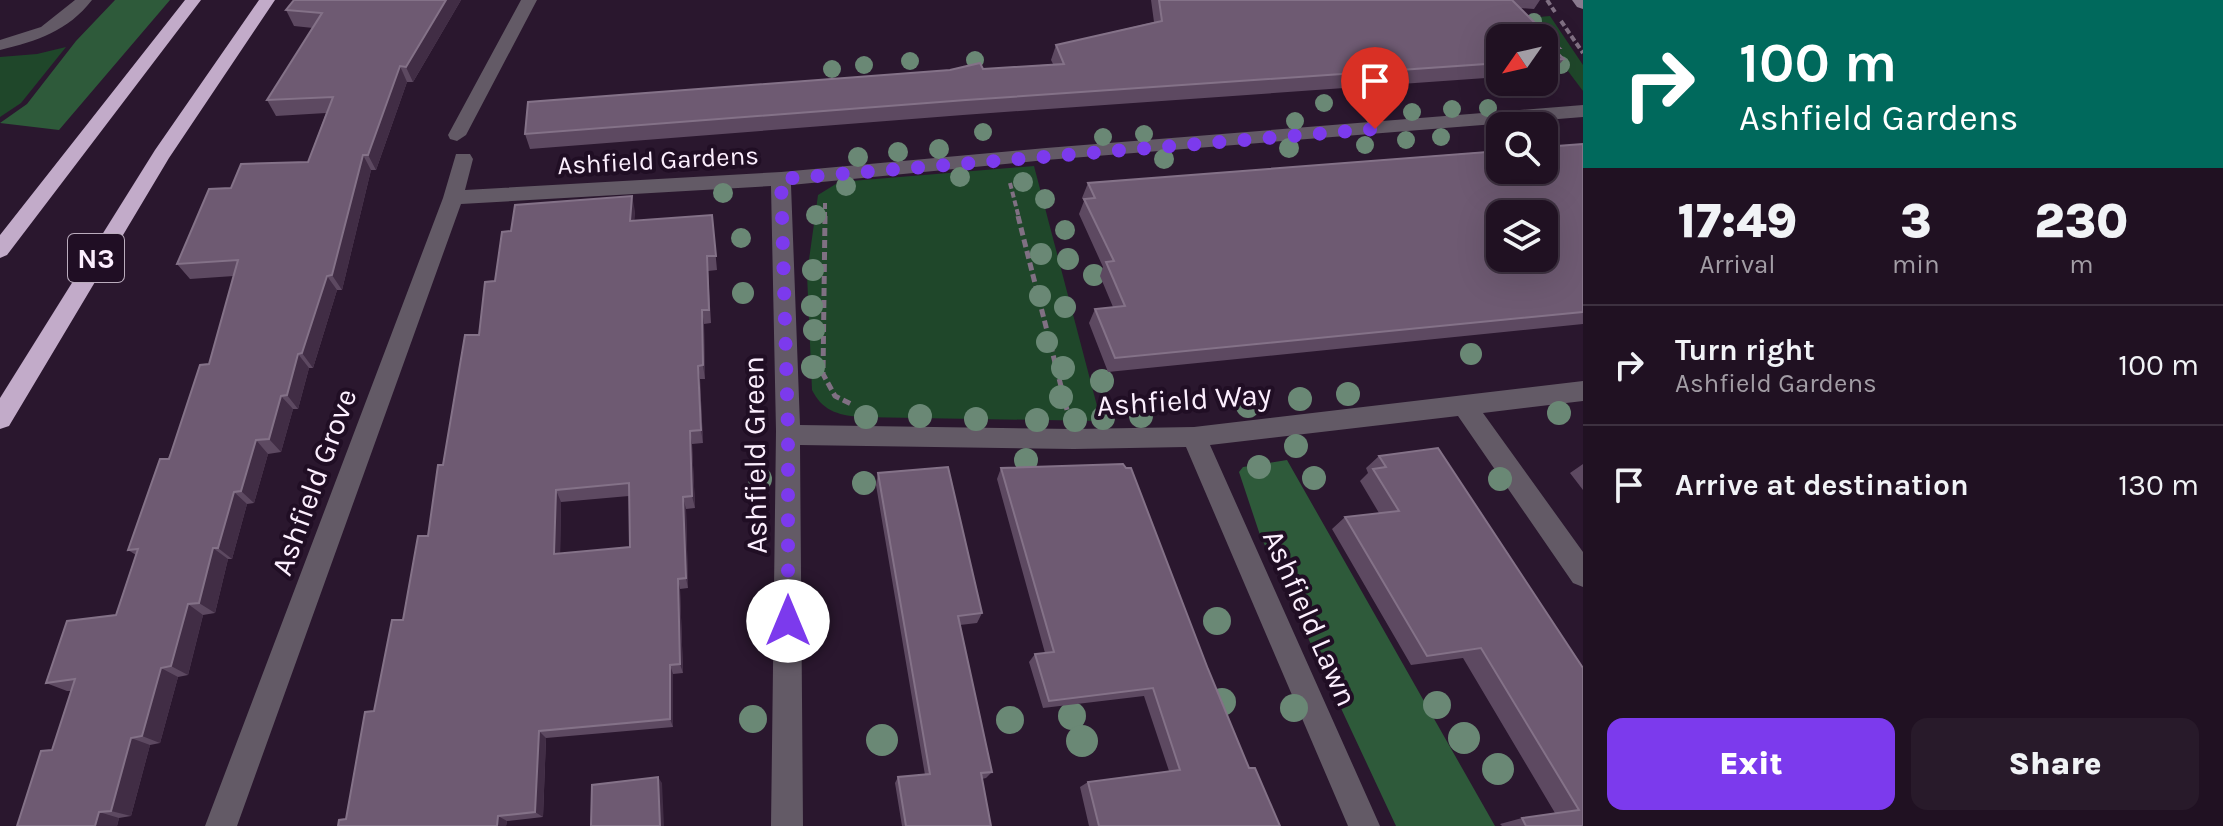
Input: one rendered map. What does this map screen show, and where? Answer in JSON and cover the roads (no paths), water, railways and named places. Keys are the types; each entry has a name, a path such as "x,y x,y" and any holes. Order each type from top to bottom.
{"highway":[{"name":"N3","path":"0,250 193,0"},
{"name":"N3","path":"0,419 97,256 225,58 267,0"}],"street":[{"path":"0,45 39,36 61,25 84,0"},
{"name":"Ashfield Grove","path":"221,826 453,198 460,147 529,0"},
{"name":"Ashfield Gardens","path":"453,198 781,179 1046,154 1583,111"},
{"name":"Ashfield Green","path":"781,179 788,435 787,826"},
{"name":"Ashfield Way","path":"788,435 1074,439 1194,437 1583,391"},
{"path":"1464,405 1583,574"},
{"name":"Ashfield Lawn","path":"1194,437 1364,826"}]}
